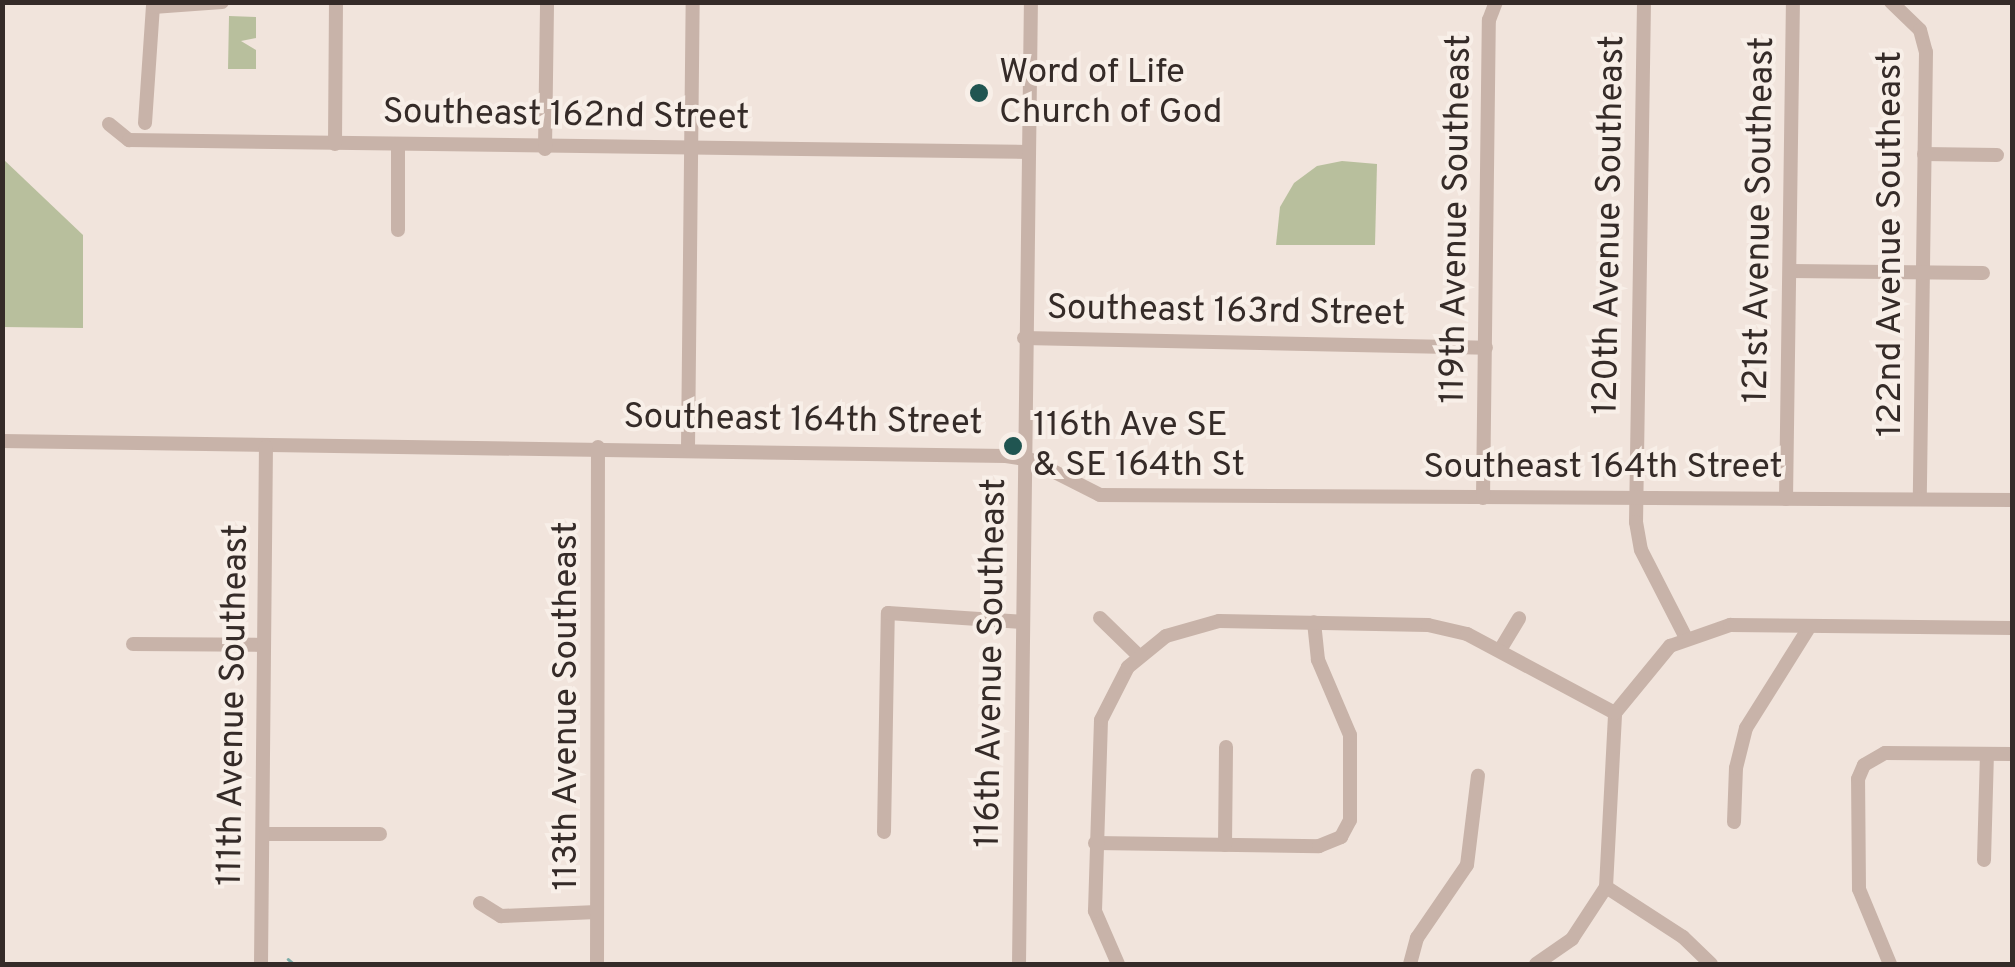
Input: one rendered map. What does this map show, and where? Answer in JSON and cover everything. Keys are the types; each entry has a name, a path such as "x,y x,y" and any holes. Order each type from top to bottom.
{"street":[{"path":"145,123 152,7 222,2"},
{"path":"334,144 336,2"},
{"path":"544,149 547,2"},
{"path":"688,448 693,2"},
{"name":"116th Avenue Southeast","path":"1019,964 1030,2"},
{"name":"119th Avenue Southeast","path":"1483,498 1489,20 1496,2"},
{"name":"120th Avenue Southeast","path":"1644,2 1636,501 1641,550 1686,638"},
{"name":"121st Avenue Southeast","path":"1786,499 1793,2"},
{"name":"122nd Avenue Southeast","path":"1891,2 1920,30 1926,52 1920,499"},
{"name":"Southeast 162nd Street","path":"109,124 130,140 544,149 1028,152"},
{"path":"398,145 398,230"},
{"path":"1924,154 1998,156"},
{"path":"1791,272 1983,273"},
{"name":"Southeast 163rd Street","path":"1024,338 1486,348"},
{"name":"Southeast 164th Street","path":"2,441 266,447 688,448 1024,458 1100,494 1636,501 2012,500"},
{"name":"111th Avenue Southeast","path":"261,964 266,447"},
{"name":"113th Avenue Southeast","path":"597,964 598,448"},
{"path":"884,832 888,613 1022,622"},
{"path":"1100,618 1138,656"},
{"path":"1500,650 1519,618"},
{"path":"1095,844 1319,846 1341,838 1350,820 1350,735 1318,660 1314,622"},
{"path":"1118,964 1095,910 1100,720 1117,681 1138,656 1202,623 1428,624 1500,650 1615,713"},
{"path":"1544,963 1583,926 1606,887 1615,713 1654,659 1686,638 1730,625 2012,628"},
{"path":"1734,822 1736,768 1746,728 1810,626"},
{"path":"133,644 264,645"},
{"path":"1225,845 1226,747"},
{"path":"1984,860 1987,754"},
{"path":"1890,964 1887,945 1864,906 1856,858 1858,779 1876,755 2012,754"},
{"path":"1410,964 1417,938 1468,866 1478,776"},
{"path":"262,834 380,834"},
{"path":"1606,887 1684,937 1711,964"},
{"path":"480,903 501,916 597,912"}],"green space":[{"path":"229,16 256,17 256,38 241,41 256,50 256,69 228,69"},
{"path":"2,158 83,235 83,328 3,327"},
{"path":"1342,161 1377,164 1375,245 1276,245 1280,207 1294,183 1317,166"}],"waterway":[{"path":"288,959 294,964"}],"place":[{"name":"Word of Life Church of God","path":"979,93"},
{"name":"116th Ave SE & SE 164th St","path":"1013,446"}]}
